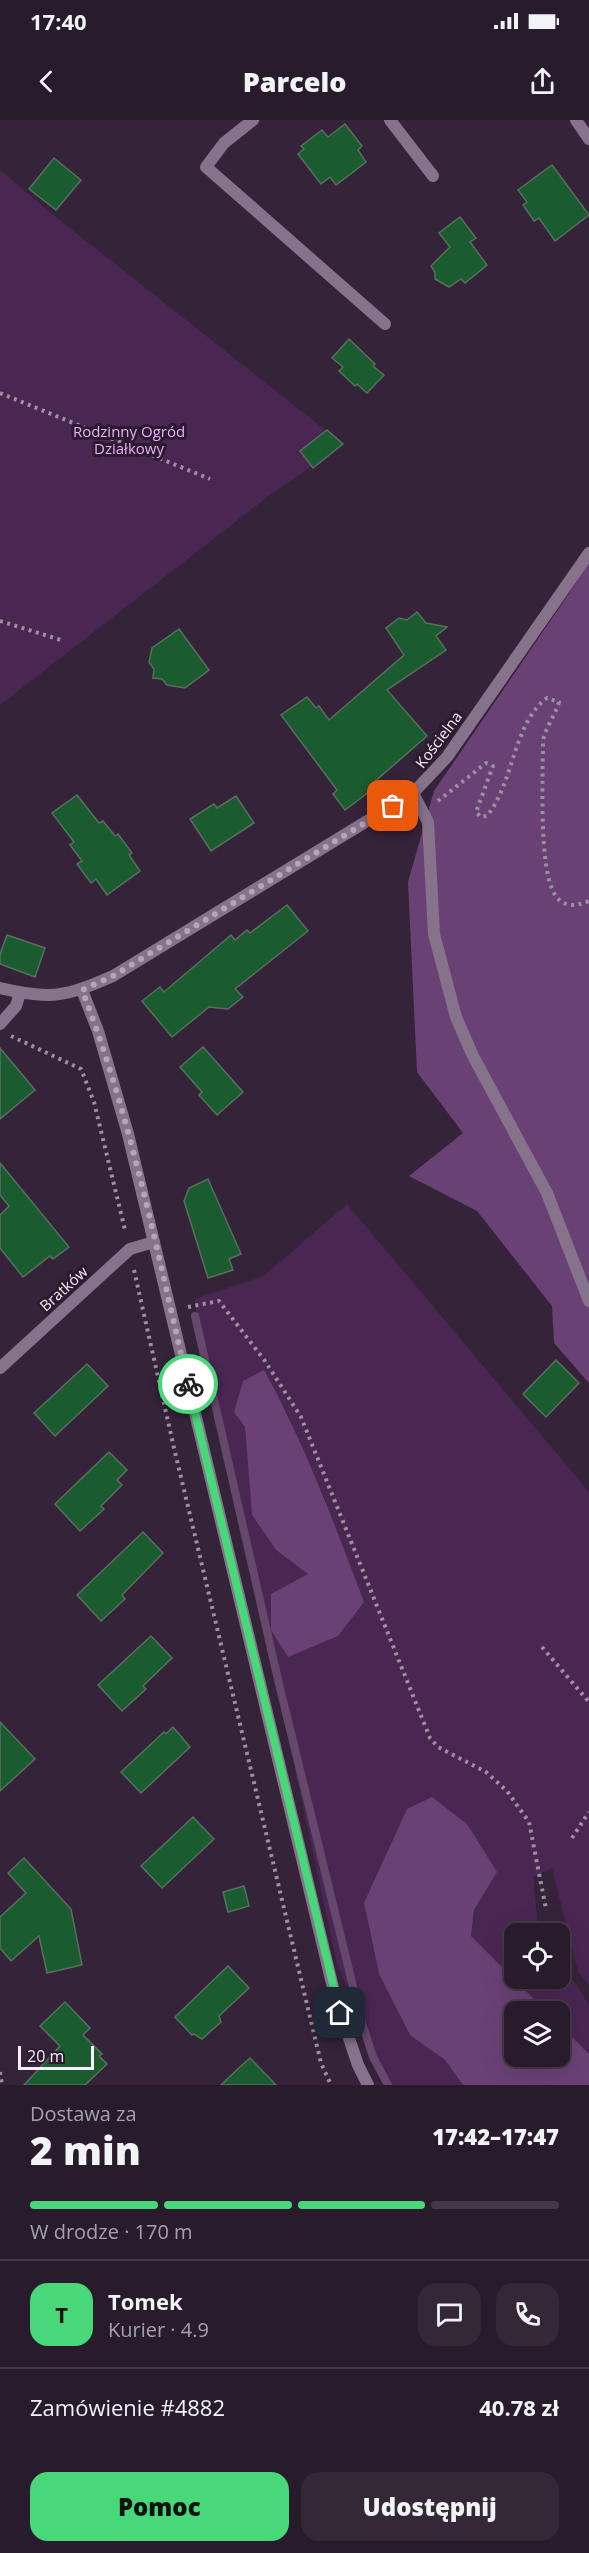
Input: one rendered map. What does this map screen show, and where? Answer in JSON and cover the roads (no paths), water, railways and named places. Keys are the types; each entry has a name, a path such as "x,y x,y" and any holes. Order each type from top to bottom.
{"street":[{"path":"253,120 224,143 206,167 385,324"},
{"path":"390,120 434,176"},
{"path":"576,120 589,139"},
{"name":"Kościelna","path":"0,988 50,997 82,990 113,976 413,793 447,757 589,553"},
{"path":"413,793 428,822 434,934 456,1017 470,1050 547,1193 589,1301"},
{"path":"82,990 98,1031 121,1111 154,1242 335,1996 358,2065 368,2085"},
{"path":"0,1024 16,1006 20,993"},
{"name":"Bratków","path":"0,1368 130,1249 154,1242"}],"waterway":[{"path":"195,1316 279,1684 362,2023 373,2057 388,2085"}],"park label":[{"name":"Rodzinny Ogród Działkowy","path":"129,440"}]}
